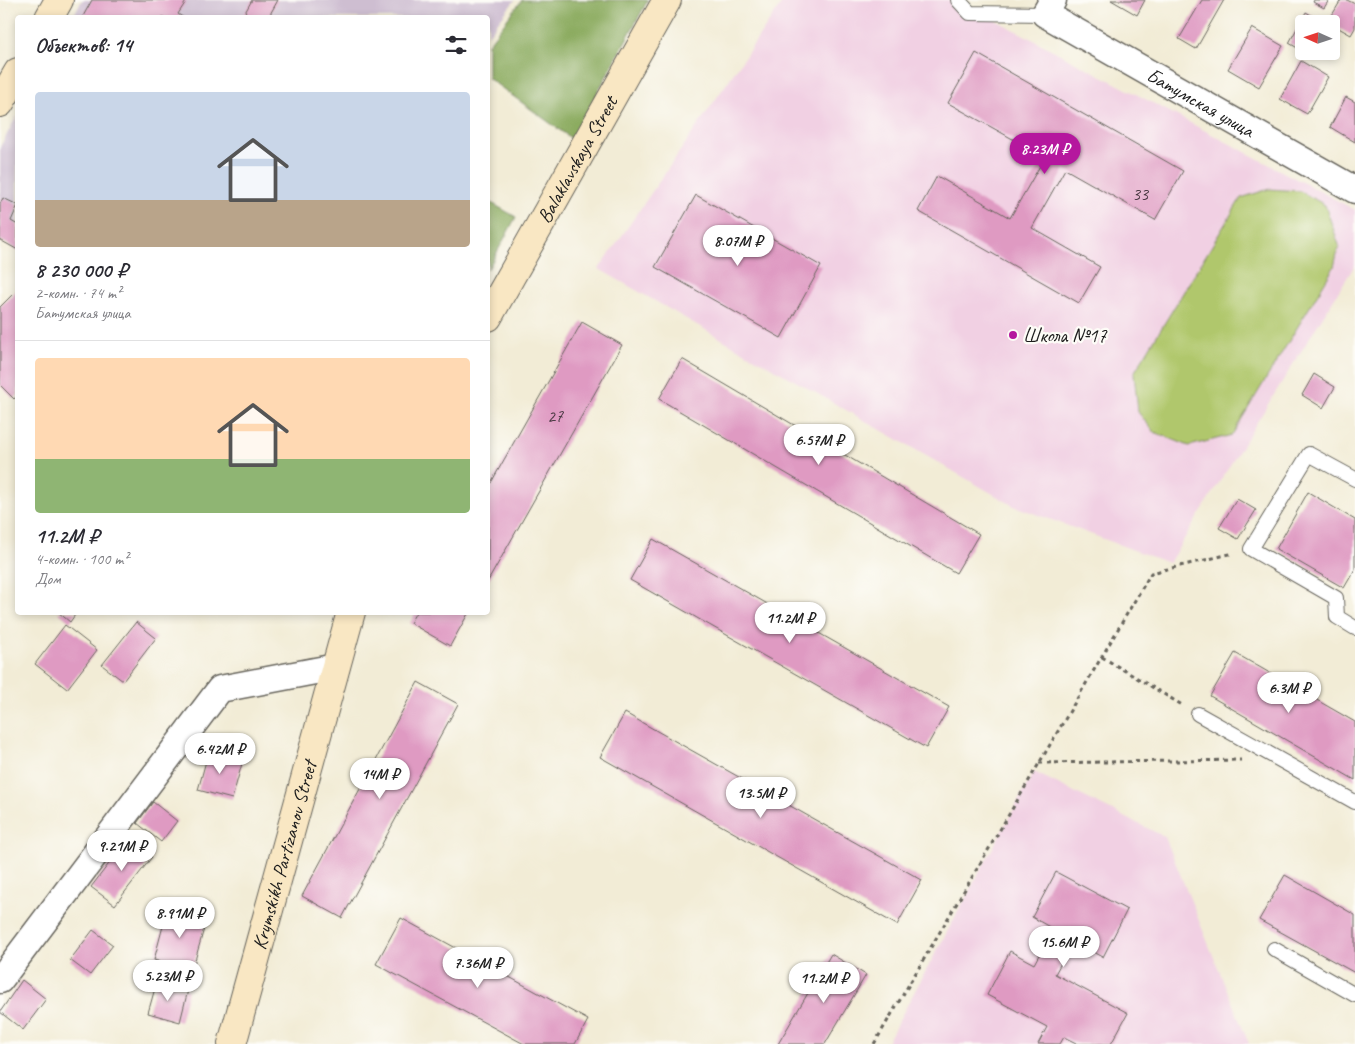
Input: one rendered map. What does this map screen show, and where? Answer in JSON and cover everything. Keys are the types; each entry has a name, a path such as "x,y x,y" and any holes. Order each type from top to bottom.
{"main road":[{"path":"51,15 59,0"},
{"name":"Balaklavskaya Street","path":"490,313 667,0"},
{"path":"0,103 15,77"},
{"path":"336,667 350,615"},
{"name":"Krymskikh Partizanov Street","path":"232,1044 336,667"}],"street":[{"name":"Батумская улица","path":"1049,7 1355,190"},
{"path":"0,980 220,690 336,667"}],"lane":[{"path":"958,0 970,14 1049,7"},
{"path":"1355,479 1309,454 1251,549 1336,598 1337,617 1355,628"},
{"path":"1198,714 1355,802"},
{"path":"1274,949 1355,995"}],"path":[{"path":"874,1044 1151,573 1251,549"},
{"path":"1102,657 1198,714"},
{"path":"1039,763 1280,760"}],"shaded area":[{"path":"82,0 515,0 490,32 490,15 74,15"},
{"name":"Школа №17","path":"784,0 958,0 1355,210 1355,265 1169,563 1014,506 599,269"},
{"path":"15,120 15,249 0,240 0,147"},
{"path":"1034,772 1165,837 1249,1044 886,1044"}],"green space":[{"path":"522,0 648,0 572,139 490,79 490,41"},
{"path":"1269,189 1300,191 1325,205 1339,245 1334,267 1232,435 1189,446 1154,432 1138,412 1134,373 1241,198"},
{"path":"490,202 516,217 490,265"}],"building":[{"path":"92,0 187,0 178,14 180,15 84,15"},
{"path":"252,0 278,0 270,15 244,15"},
{"path":"1111,0 1145,0 1137,15"},
{"path":"1202,0 1224,0 1196,49 1179,39"},
{"path":"1314,0 1329,0 1324,8 1313,2"},
{"path":"1341,0 1347,0 1355,4 1355,28 1351,35 1340,29 1340,15 1332,15"},
{"path":"1252,28 1283,46 1259,87 1228,69"},
{"path":"1295,32 1295,46 1289,43"},
{"path":"976,53 1183,171 1155,220 1065,169 1032,228 1100,267 1079,303 918,211 937,176 1010,218 1045,157 948,103"},
{"path":"1301,61 1328,77 1307,114 1280,99"},
{"path":"1346,97 1355,102 1355,142 1330,127"},
{"path":"696,195 821,266 781,338 655,267"},
{"path":"3,198 15,204 15,212 11,221 15,223 15,248 0,240 0,204"},
{"path":"15,292 14,399 0,385 0,307"},
{"path":"582,322 622,345 490,577 490,484"},
{"path":"682,359 979,534 956,573 659,399"},
{"path":"1314,374 1335,387 1323,408 1302,395"},
{"path":"1308,492 1355,520 1355,569 1344,588 1276,549"},
{"path":"1237,499 1256,510 1238,539 1219,528"},
{"path":"653,539 949,707 926,748 630,580"},
{"path":"62,615 75,615 70,622"},
{"path":"414,615 467,615 450,646 410,623"},
{"path":"136,622 156,638 123,681 102,665"},
{"path":"65,625 97,650 67,689 35,664"},
{"path":"1235,653 1355,722 1355,780 1210,696"},
{"path":"418,682 458,704 342,918 302,896"},
{"path":"625,713 922,880 897,925 600,757"},
{"path":"209,750 243,760 232,799 198,790"},
{"path":"153,802 177,821 161,842 137,823"},
{"path":"128,839 152,857 115,905 91,887"},
{"path":"1056,872 1127,910 1103,957 1073,941 1055,974 1128,1013 1111,1044 1078,1044 1064,1037 1060,1044 1038,1044 1047,1027 987,995 1010,951 1034,964 1053,929 1032,917"},
{"path":"1285,875 1355,915 1355,973 1259,920"},
{"path":"168,907 207,918 192,971 154,960"},
{"path":"401,918 588,1020 575,1044 524,1044 376,964"},
{"path":"93,930 113,945 90,975 70,960"},
{"path":"831,954 866,975 825,1044 778,1044"},
{"path":"22,980 46,999 23,1030 0,1012"},
{"path":"157,981 188,990 180,1022 148,1013"}],"place":[{"name":"Школа №17","path":"1013,335"}]}
